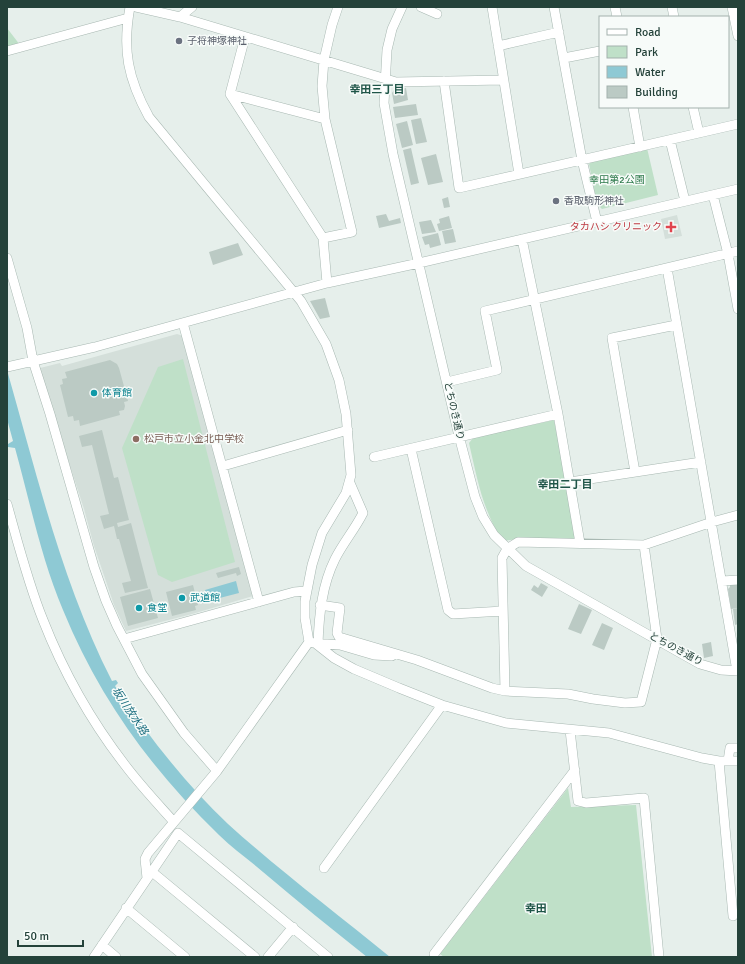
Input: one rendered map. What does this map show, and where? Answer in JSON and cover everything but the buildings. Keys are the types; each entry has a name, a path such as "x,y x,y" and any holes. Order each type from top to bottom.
{"street":[{"path":"130,7 126,40 128,66 136,92 149,117 293,292 319,329 332,360 343,396 351,462 350,483 363,513 335,559 320,605 314,643 216,773 176,819 145,859 149,875 255,957"},
{"path":"136,7 180,17 396,82 503,80"},
{"path":"180,17 192,7"},
{"path":"323,238 352,232 325,119 322,86 324,60 332,25 338,7"},
{"name":"とちのき通り","path":"402,7 392,29 387,50 384,79 384,103 393,154 459,436 475,497 483,518 494,535 526,566 700,664 721,670 738,671"},
{"path":"421,7 437,14"},
{"path":"493,7 503,80 519,174"},
{"path":"554,7 582,160 597,222"},
{"path":"732,7 738,36"},
{"path":"7,51 128,18"},
{"path":"498,46 559,32"},
{"path":"245,37 230,94 323,238 328,283"},
{"path":"564,58 599,50"},
{"path":"444,81 459,188 738,124"},
{"path":"230,94 325,119"},
{"path":"633,108 640,147"},
{"path":"693,108 699,133"},
{"path":"670,140 684,201"},
{"path":"7,367 95,347 328,283 738,189"},
{"path":"712,195 728,254 738,309"},
{"path":"522,238 558,414 580,543"},
{"path":"447,382 498,370 485,311 535,298 738,252"},
{"path":"7,258 27,328 30,362 50,414 94,566 106,601 142,674 197,750 216,773"},
{"path":"667,268 738,671"},
{"path":"183,323 259,602"},
{"path":"635,472 612,338 676,325"},
{"path":"374,457 558,414"},
{"path":"223,466 348,430"},
{"path":"411,449 448,610 453,614 503,611"},
{"path":"570,482 701,462"},
{"path":"350,483 322,533 306,590 305,618 314,643 334,658 354,669 442,705 506,723 609,733 724,761 738,761"},
{"path":"7,504 28,578 43,620 59,657 99,729 125,765 176,819"},
{"path":"504,691 502,558 507,549 518,542 644,545 712,522 738,515"},
{"path":"320,605 340,608 337,633 339,637 403,656 504,691 568,694 625,703 641,702 657,639 644,545"},
{"path":"722,581 738,580"},
{"path":"124,639 306,590"},
{"path":"314,643 340,645 374,655 403,656"},
{"path":"324,868 442,705"},
{"path":"570,730 578,801 586,803 644,798 659,957"},
{"path":"733,916 724,761 730,748 738,748"},
{"path":"434,954 575,770"},
{"path":"94,957 178,833 328,957"},
{"path":"126,908 185,957"},
{"path":"268,957 293,927"},
{"path":"102,945 116,957"}],"shaded area":[{"name":"タカハシ クリニック","path":"677,215 682,236 665,239 661,219"},
{"name":"松戸市立小金北中学校","path":"177,334 183,336 253,596 126,631 114,605 94,546 84,509 39,370 40,368 60,363 62,366"}],"green space":[{"path":"7,28 20,45 7,48"},
{"name":"幸田第2公園","path":"647,148 658,195 602,209 597,204 589,164 592,161"},
{"path":"183,359 235,562 172,582 158,575 122,448 158,367"},
{"path":"554,420 578,541 518,539 503,541 490,518 478,482 469,443 473,438"},
{"path":"568,788 571,807 636,805 652,957 444,957 440,954"}],"water":[{"name":"坂川放水路","path":"7,370 40,489 65,567 94,644 112,681 116,680 118,683 115,686 141,723 182,776 228,824 288,875 390,957 367,957 224,840 194,810 149,758 110,702 77,642 55,590 36,530 15,448 8,447 8,444 13,441 7,419"},
{"path":"236,581 239,593 208,601 205,590"}],"place":[{"name":"子将神塚神社","path":"179,41"},
{"name":"香取駒形神社","path":"556,201"},
{"name":"タカハシ クリニック","path":"671,227"},
{"name":"体育館","path":"94,393"},
{"name":"松戸市立小金北中学校","path":"136,439"},
{"name":"武道館","path":"182,598"},
{"name":"食堂","path":"139,608"}],"district":[{"name":"幸田三丁目","path":"377,89"},
{"name":"幸田二丁目","path":"565,484"},
{"name":"幸田","path":"536,908"}]}
